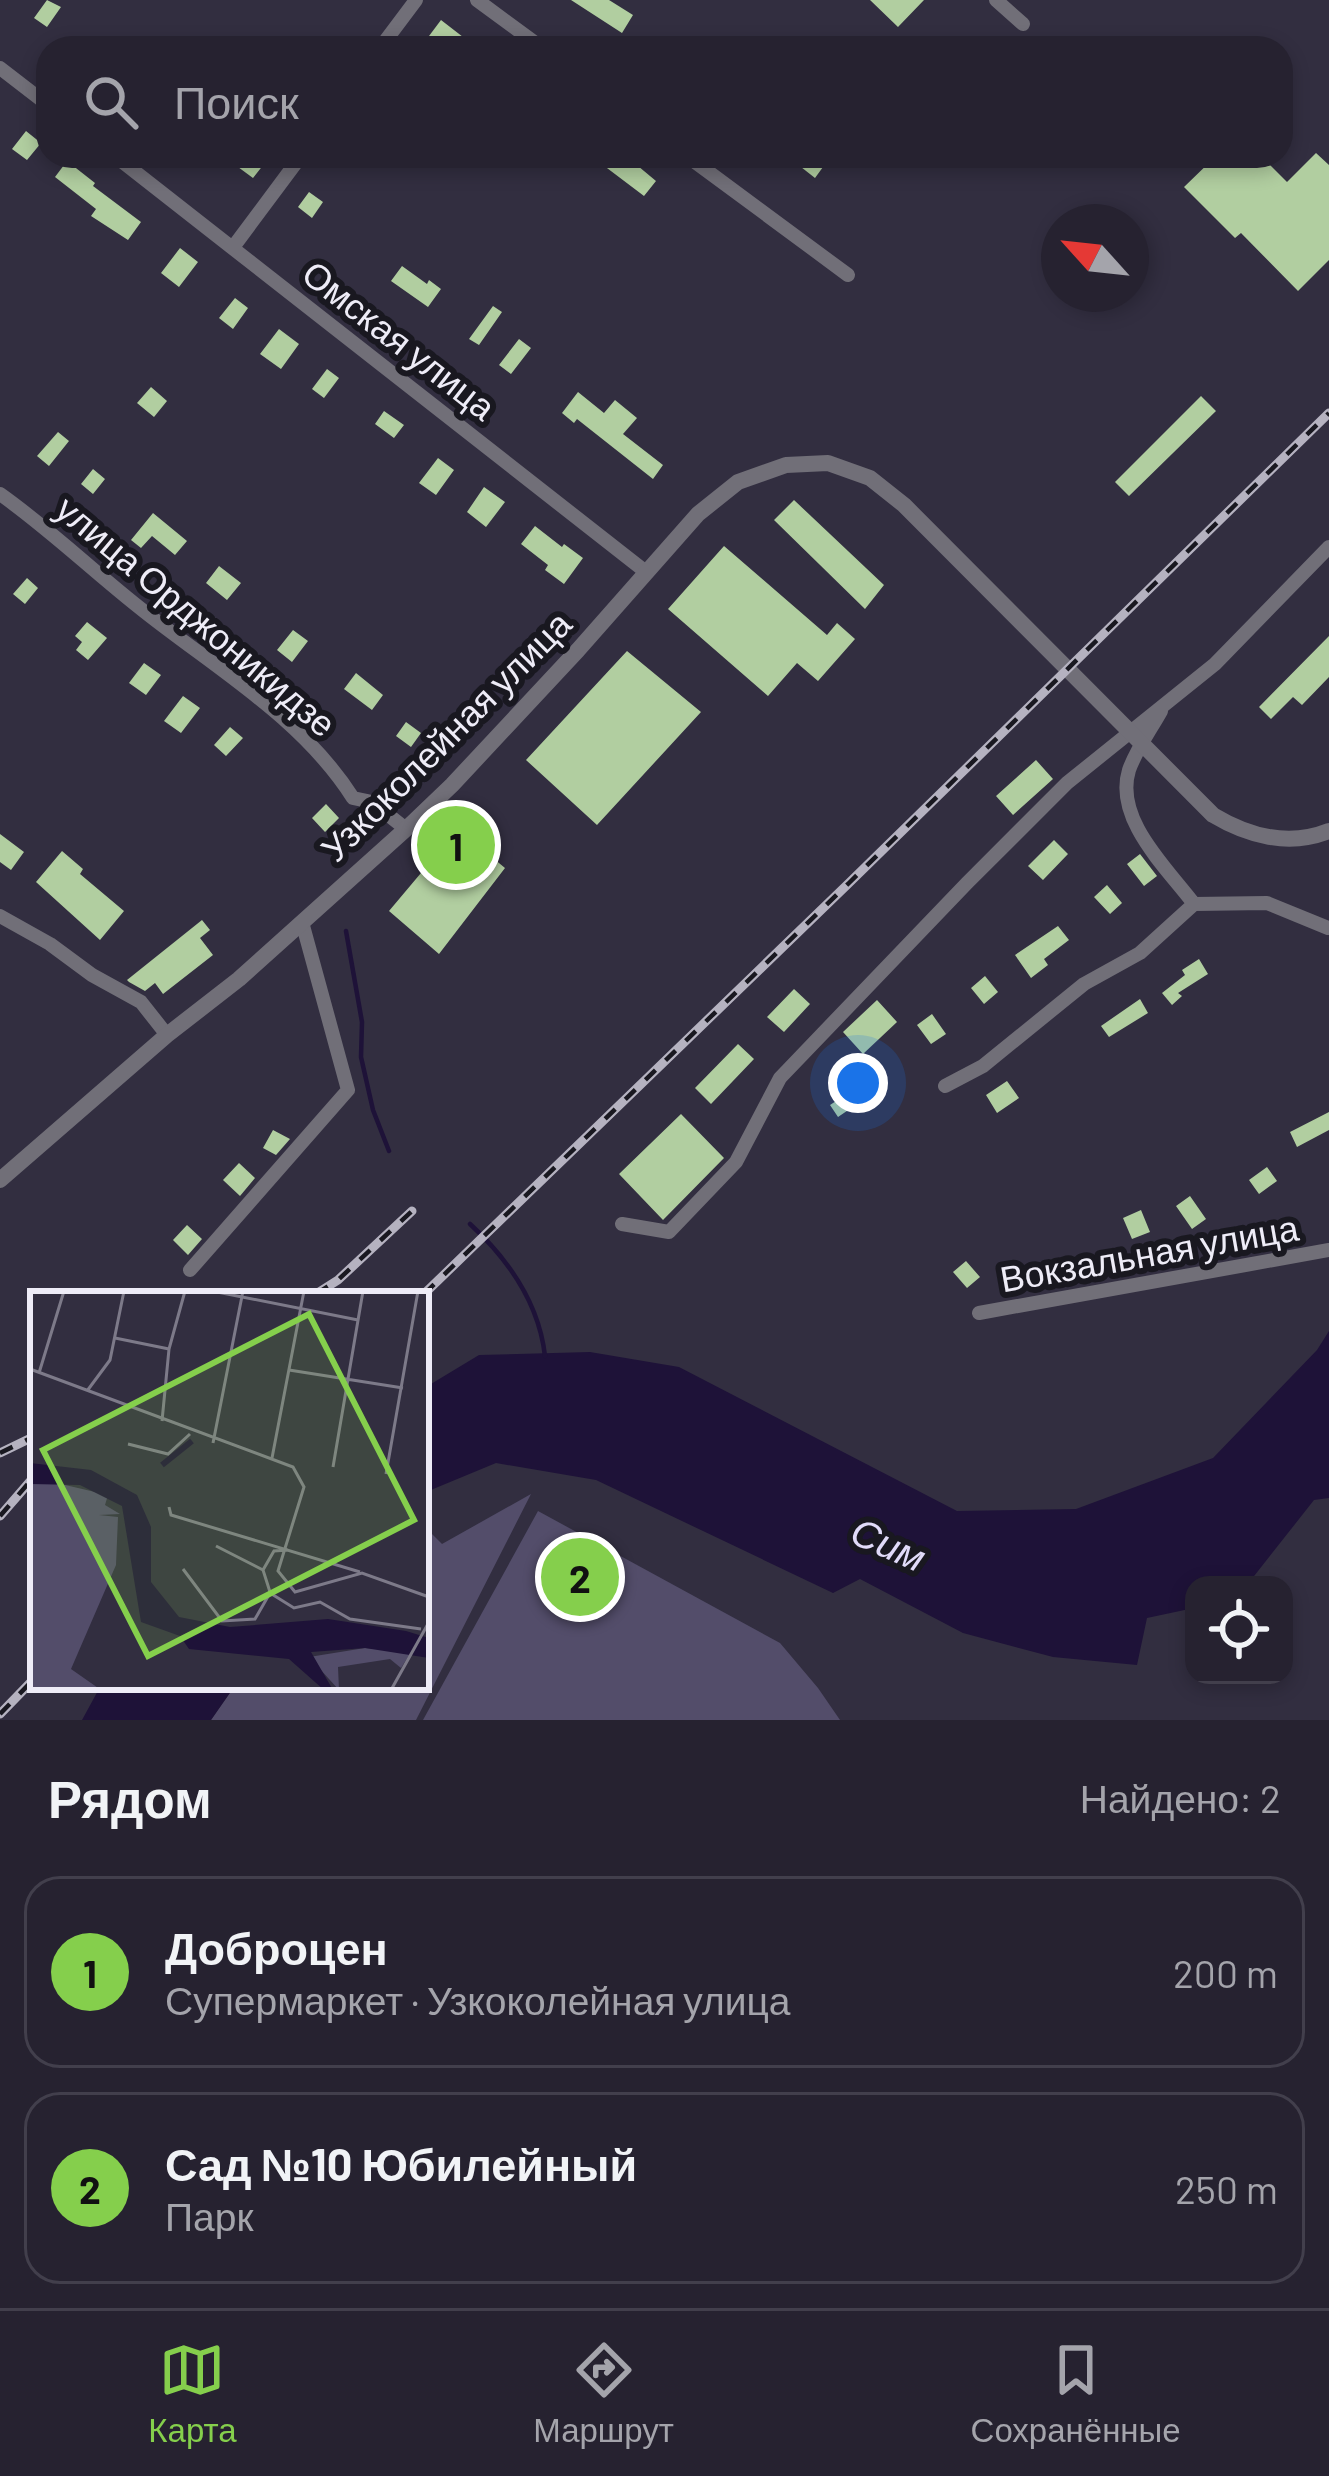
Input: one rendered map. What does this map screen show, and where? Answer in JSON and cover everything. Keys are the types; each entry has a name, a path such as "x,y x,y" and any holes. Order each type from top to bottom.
{"street":[{"path":"389,36 416,0"},
{"path":"477,0 526,36"},
{"path":"996,0 1023,24"},
{"path":"0,68 36,96"},
{"name":"Омская улица","path":"132,168 646,572"},
{"path":"234,246 292,168"},
{"path":"703,168 848,275"},
{"name":"Узкоколейная улица","path":"0,1180 239,979 406,830 547,684 698,514 738,482 786,465 828,464 870,478 904,505 1213,815 1235,829 1265,837 1290,839 1329,831"},
{"name":"улица Орджоникидзе","path":"0,494 142,611 263,702 334,768 353,798 372,802 406,830"},
{"path":"622,1224 670,1232 736,1162 780,1078 1067,783 1215,664 1329,547"},
{"path":"1163,706 1130,770 1125,797 1132,821 1193,904"},
{"path":"944,1086 983,1066 1084,984 1140,953 1193,904 1267,903 1329,928"},
{"path":"0,916 142,1002 167,1035"},
{"path":"190,1270 348,1090 302,922"},
{"name":"Вокзальная улица","path":"979,1313 1329,1250"}],"shaded area":[{"path":"531,1494 416,1720 211,1720 232,1690 429,1690 429,1531 442,1544"},
{"path":"538,1511 780,1643 840,1720 423,1720"}],"water":[{"name":"Сим","path":"1329,1331 1329,1498 1314,1500 1254,1576 1185,1576 1185,1610 1147,1618 1137,1665 1053,1657 963,1633 860,1579 833,1593 596,1480 496,1463 429,1491 429,1385 479,1355 590,1352 679,1367 957,1511 1076,1509 1213,1458 1317,1350"},
{"path":"98,1690 232,1690 211,1720 82,1720"}],"building":[{"path":"47,0 61,7 47,27 34,18"},
{"path":"571,0 609,0 633,15 622,33"},
{"path":"870,0 924,0 898,27"},
{"path":"441,20 462,36 429,36"},
{"path":"26,131 36,139 36,149 27,160 12,149"},
{"path":"1316,153 1329,165 1329,260 1298,291 1241,233 1235,238 1184,187 1204,168 1273,168 1287,182"},
{"path":"62,168 76,168 141,222 128,240 91,216 96,209 55,177"},
{"path":"239,168 261,168 253,178"},
{"path":"607,168 640,168 656,181 644,196"},
{"path":"802,168 822,168 815,178"},
{"path":"309,192 323,202 312,218 298,207"},
{"path":"180,248 198,262 179,287 161,273"},
{"path":"402,266 441,289 428,307 391,281"},
{"path":"235,298 248,308 233,329 219,318"},
{"path":"493,306 502,312 479,345 469,339"},
{"path":"279,329 299,344 281,369 260,354"},
{"path":"519,339 531,348 511,374 499,365"},
{"path":"327,369 339,378 324,398 312,389"},
{"path":"151,387 167,401 154,417 137,403"},
{"path":"578,392 604,413 615,400 637,418 623,434 663,465 653,479 577,419 574,423 562,413"},
{"path":"1201,396 1216,411 1129,496 1115,482"},
{"path":"384,411 404,425 394,438 375,424"},
{"path":"58,432 69,441 49,466 37,456"},
{"path":"438,458 454,470 436,495 419,483"},
{"path":"93,469 105,479 93,494 81,484"},
{"path":"484,487 505,502 486,527 467,512"},
{"path":"794,500 884,585 865,609 774,520"},
{"path":"153,513 187,541 175,555 152,536 141,548 131,540"},
{"path":"535,526 583,558 564,584 521,544"},
{"path":"724,546 827,635 837,623 855,639 818,681 797,663 768,696 668,609"},
{"path":"219,566 241,583 227,600 206,583"},
{"path":"27,578 38,588 25,604 13,594"},
{"path":"87,622 107,638 88,660 76,650 82,642 75,636"},
{"path":"293,630 308,641 292,662 277,650"},
{"path":"1329,636 1329,677 1302,705 1293,697 1271,719 1259,707"},
{"path":"627,651 701,712 597,825 526,760"},
{"path":"144,663 161,675 146,695 129,683"},
{"path":"356,673 383,695 372,710 344,689"},
{"path":"183,696 200,708 181,733 164,721"},
{"path":"406,722 421,733 411,747 396,736"},
{"path":"230,727 243,738 226,756 214,745"},
{"path":"1036,760 1053,779 1013,815 996,796"},
{"path":"326,804 339,818 325,832 312,818"},
{"path":"458,829 505,868 439,954 389,911"},
{"path":"0,834 24,852 11,870 0,862"},
{"path":"1054,840 1068,854 1043,880 1028,866"},
{"path":"62,851 83,869 80,874 124,911 100,940 36,882"},
{"path":"1140,854 1157,876 1144,886 1127,864"},
{"path":"1107,885 1122,903 1110,914 1094,897"},
{"path":"202,920 210,930 200,938 213,955 163,994 155,983 145,991 127,980"},
{"path":"1058,926 1069,940 1044,959 1048,965 1031,978 1015,955"},
{"path":"1199,959 1208,974 1178,993 1182,996 1172,1005 1162,993"},
{"path":"985,976 998,992 984,1004 971,988"},
{"path":"794,989 810,1004 784,1032 767,1017"},
{"path":"1140,999 1148,1013 1109,1037 1101,1026"},
{"path":"877,1000 897,1022 863,1054 843,1032"},
{"path":"932,1014 946,1034 931,1044 917,1025"},
{"path":"738,1044 754,1059 711,1104 695,1088"},
{"path":"868,1080 875,1092 838,1117 830,1105"},
{"path":"1007,1081 1019,1098 997,1113 986,1095"},
{"path":"1329,1112 1329,1130 1297,1147 1290,1132"},
{"path":"681,1114 724,1158 663,1220 619,1174"},
{"path":"273,1130 290,1139 276,1155 263,1148"},
{"path":"239,1163 255,1178 240,1196 223,1180"},
{"path":"1267,1167 1277,1181 1259,1194 1249,1180"},
{"path":"1190,1196 1206,1219 1192,1229 1176,1206"},
{"path":"1141,1210 1150,1232 1132,1239 1123,1218"},
{"path":"187,1225 202,1239 188,1255 173,1240"},
{"path":"966,1261 980,1277 967,1288 953,1272"}],"waterway":[{"path":"346,931 362,1022 361,1057 373,1110 389,1151"},
{"path":"470,1224 520,1284 536,1318 545,1356"}],"railway":[{"path":"427,1291 1329,413"},
{"path":"321,1291 412,1211"},
{"path":"0,1453 30,1438"},
{"path":"0,1516 30,1481"},
{"path":"0,1714 30,1683"}],"place":[{"name":"Доброцен","path":"456,845"},
{"name":"Сад №10 Юбилейный","path":"580,1577"}]}
